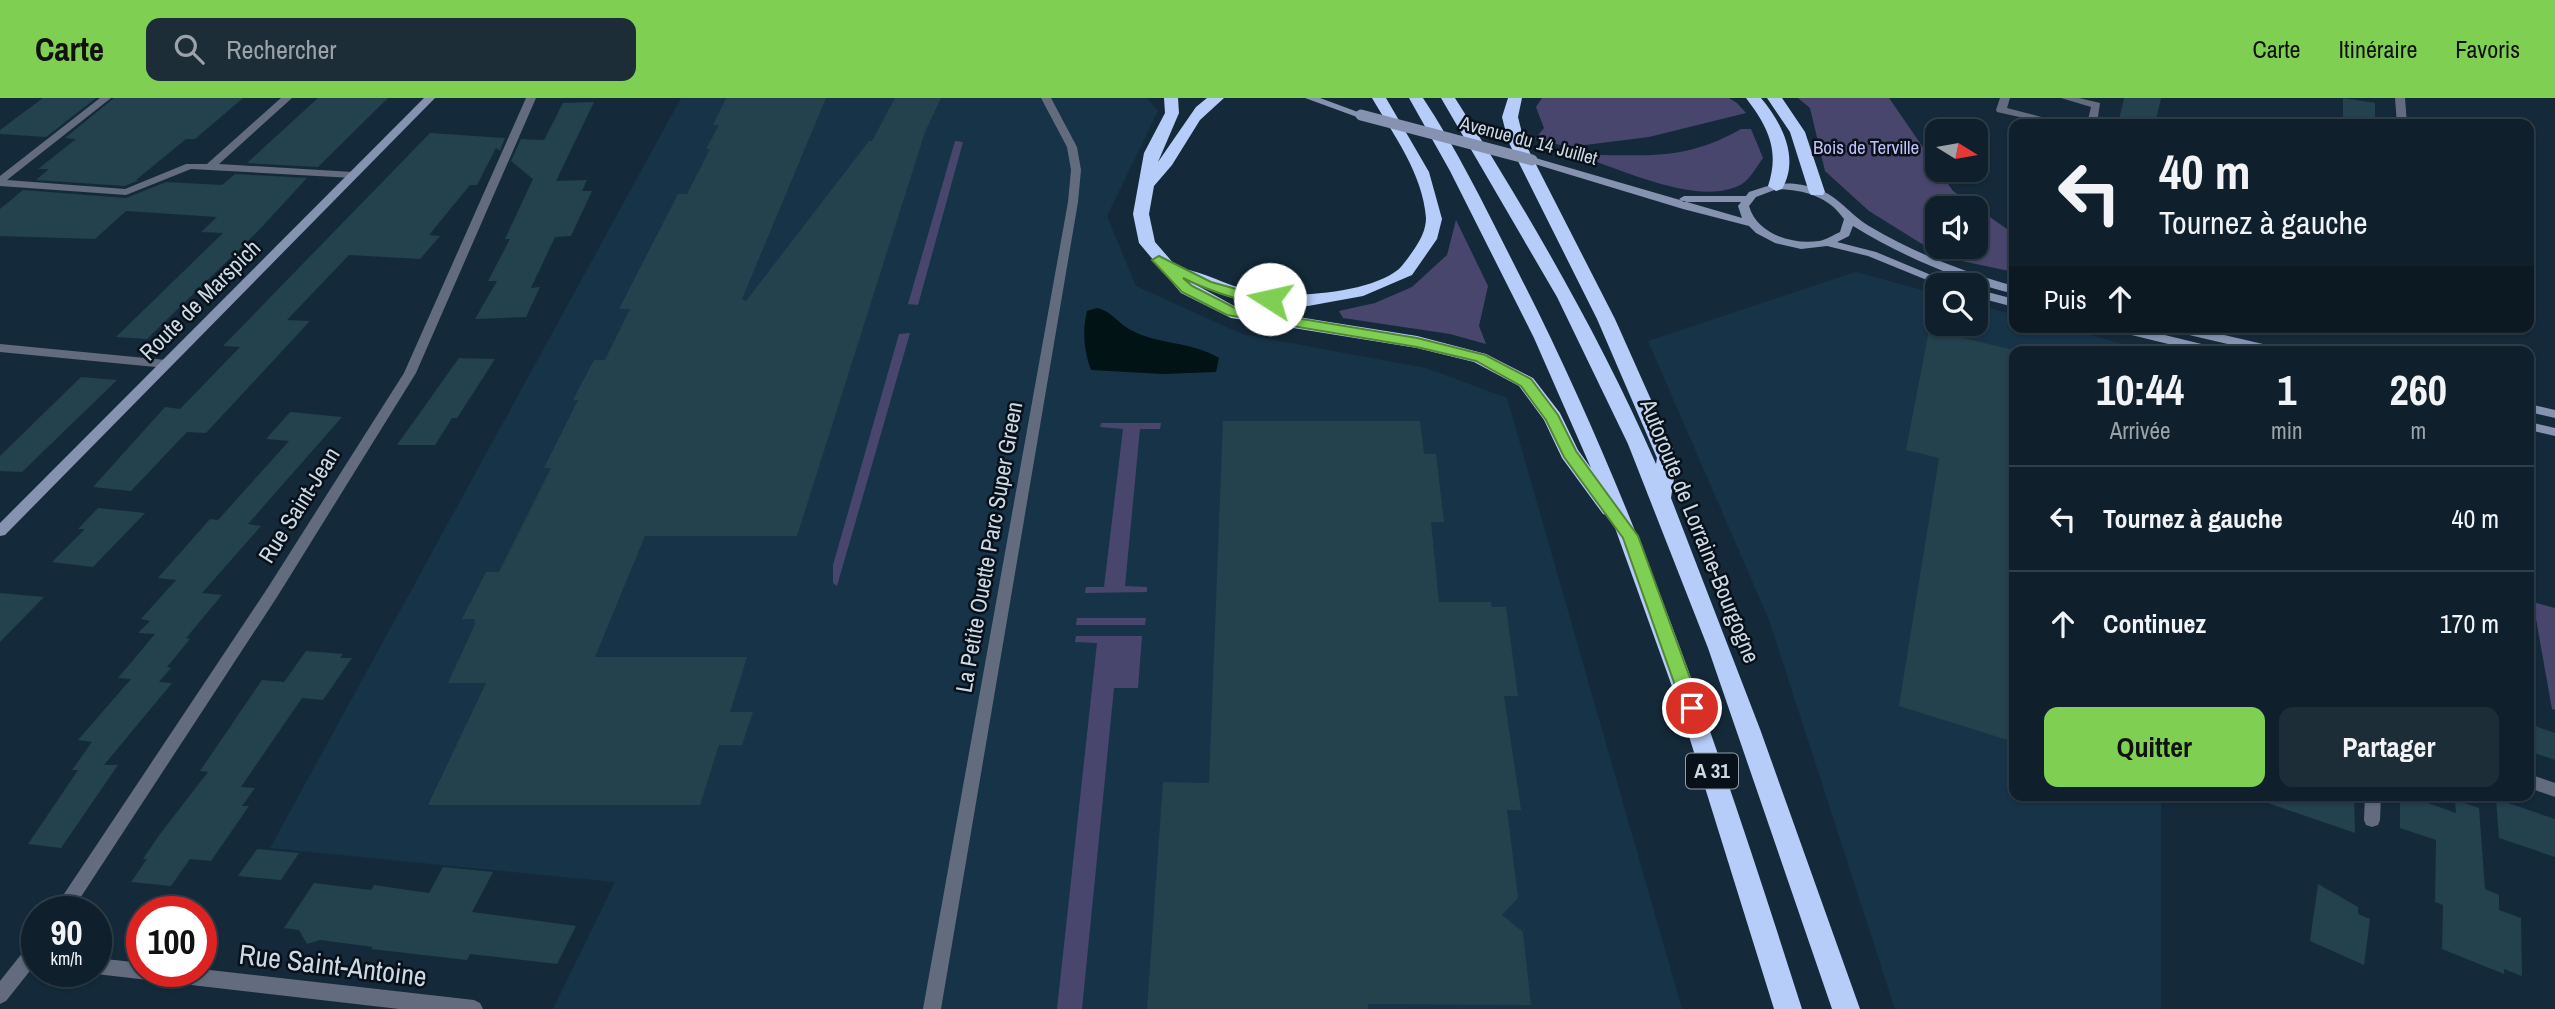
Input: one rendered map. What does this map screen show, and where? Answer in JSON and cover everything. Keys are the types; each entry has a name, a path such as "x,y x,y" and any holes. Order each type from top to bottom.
{"highway":[{"path":"1171,98 1172,113 1152,153 1140,214 1147,243 1187,289 1231,312 1417,342 1480,358 1526,382 1553,418 1569,453 1630,536"},
{"path":"1146,185 1168,160 1194,115 1217,98"},
{"path":"1159,260 1206,284 1251,297 1308,302 1361,292 1404,274 1427,243 1434,221 1431,203 1415,158 1379,98"},
{"name":"A 31","path":"1416,98 1540,328 1630,536 1692,708 1788,1009"},
{"name":"Autoroute de Lorraine-Bourgogne","path":"1448,98 1505,188 1551,268 1602,367 1661,498 1745,720 1846,1009"},
{"path":"1515,98 1510,117 1516,141 1606,319 1667,458 1661,498"},
{"path":"1753,98 1762,107 1773,129 1783,163 1776,186"},
{"path":"1774,98 1792,117 1802,135 1807,170 1817,191"}],"main road":[{"name":"Route de Marspich","path":"0,531 430,98"},
{"name":"Avenue du 14 Juillet","path":"1310,98 1361,115 1749,223 1766,236 1779,241 1807,246 1827,243"},
{"path":"1749,223 1743,206 1746,199 1763,188 1776,186 1817,191 1843,208 1849,219 1889,243 1934,263 2009,288"},
{"name":"Avenue du 14 Juillet","path":"1657,196 1706,201 1746,199"},
{"path":"1827,243 1845,233 1849,219"},
{"path":"1827,243 1872,254 1925,275"},
{"path":"1988,296 2009,302"},
{"path":"2140,333 2193,346"},
{"path":"2198,333 2254,346"},
{"path":"2534,409 2555,414"},
{"path":"2534,427 2555,432"}],"street":[{"path":"0,182 106,98"},
{"path":"210,167 287,98"},
{"name":"Rue Saint-Jean","path":"72,896 272,593 410,373 531,98"},
{"name":"La Petite Ouette Parc Super Green","path":"932,1009 1073,202 1076,170 1072,147 1046,98"},
{"path":"2005,98 2001,110 2041,119"},
{"path":"2066,98 2096,105 2093,119"},
{"path":"2400,98 2402,119"},
{"path":"0,182 126,192 190,166 353,176"},
{"path":"0,348 166,364"},
{"path":"2534,783 2555,790"},
{"path":"2372,820 2373,801"},
{"path":"0,995 21,970"},
{"name":"Rue Saint-Antoine","path":"217,979 474,1009"}],"shaded area":[{"path":"681,98 1147,98 1158,111 1107,216 1136,286 1242,334 1426,368 1507,398 1682,1009 553,1009 615,882 270,848"},
{"path":"1856,272 1925,291 1925,336 1988,336 1988,307 2009,314 2009,333 2083,333 2130,346 2009,346 2009,801 2161,801 2161,1009 1895,1009 1769,620 1648,341"},
{"path":"1097,308 1140,334 1197,349 1219,358 1216,372 1163,374 1091,370 1084,333 1087,311"}],"green space":[{"path":"1542,98 1729,98 1746,113 1649,137 1569,147 1535,139 1544,128 1536,107"},
{"name":"Bois de Terville","path":"1798,98 1889,98 1925,150 1925,182 1947,182 1960,196 1925,196 1925,246 1869,211 1825,171 1810,108"},
{"path":"1741,129 1751,129 1763,158 1745,182 1726,190 1686,190 1644,179 1588,159 1591,155 1651,155 1686,151 1722,139"},
{"path":"955,141 963,142 918,305 908,304"},
{"name":"Bois de Terville","path":"1988,216 2009,230 2009,271 1952,259 1988,259"},
{"path":"1456,220 1488,286 1479,326 1486,344 1450,334 1343,318 1339,311 1375,303 1412,287 1447,255"},
{"path":"910,333 837,586 833,583 833,565 899,334"},
{"path":"1101,423 1161,423 1160,429 1140,429 1125,586 1147,587 1147,592 1085,593 1086,587 1104,587 1123,429 1100,427"},
{"path":"2534,602 2555,608 2555,710 2552,709"},
{"path":"1077,618 1146,618 1145,625 1076,625"},
{"path":"1076,636 1142,636 1138,688 1114,688 1082,1009 1057,1009 1097,643 1075,642"}],"building":[{"path":"43,98 96,98 46,137 0,134 0,130"},
{"path":"114,98 243,98 195,139 186,139 136,180 139,180 125,186 36,180 49,169 38,169 76,139 65,138"},
{"path":"318,98 388,98 318,167 247,163"},
{"path":"726,98 826,98 742,299 746,301 869,141 872,141 895,98 941,98 925,132 797,536 645,536 595,657 747,657 730,712 753,712 742,745 719,745 700,805 428,805 486,683 448,683 476,622 475,619 462,619 486,572 499,572 551,468 544,468 578,400 573,400 594,360 605,360 630,309 619,309 678,194 687,194 710,149 706,149 719,125 713,125"},
{"path":"2124,98 2161,98 2156,119 2119,119"},
{"path":"2343,98 2375,103 2375,119 2343,119"},
{"path":"594,102 556,181 587,180 582,191 592,191 571,236 555,237 531,288 540,287 526,317 475,319 497,281 488,281 510,239 505,239 533,179 511,161 521,139 544,140 563,103"},
{"path":"430,133 505,138 500,151 496,148 477,185 470,185 429,235 440,236 420,259 349,255 287,320 310,321 206,433 187,432 131,491 93,487 165,407 180,409 240,347 223,346"},
{"path":"235,174 307,178 258,231 147,339 116,337 223,233 201,232 217,217 126,211 95,239 0,236 0,209 23,190 126,198 166,182 222,185"},
{"path":"1928,336 1954,336 2009,349 2009,740 1899,706 1939,458 1906,450"},
{"path":"459,358 495,359 457,418 452,418 435,445 397,445"},
{"path":"81,377 117,380 22,472 0,471 0,456"},
{"path":"290,412 342,417 248,524 261,526 202,593 222,595 186,638 190,639 167,667 171,668 159,682 172,683 104,765 118,765 61,848 28,844 78,770 72,770 92,742 78,740 131,679 118,678 155,634 138,633 150,621 141,619 176,580 158,578 210,519 218,520 289,441 266,439"},
{"path":"1223,421 1420,421 1424,454 1436,454 1444,522 1431,522 1439,602 1491,602 1492,607 1506,607 1518,696 1504,696 1521,810 1507,810 1518,898 1502,915 1523,932 1531,1005 1368,1004 1368,1009 1147,1009 1163,782 1209,783"},
{"path":"98,508 145,513 93,567 52,562 85,529 78,529"},
{"path":"0,593 44,597 0,642"},
{"path":"306,651 343,654 340,658 352,658 323,700 302,698 241,787 255,788 242,806 249,806 211,861 190,859 171,886 131,882 160,834 208,772 200,771 262,680 284,682"},
{"path":"2534,726 2555,733 2555,760 2534,753"},
{"path":"2262,801 2354,801 2355,833"},
{"path":"2400,801 2422,801 2456,813 2455,801 2479,808 2485,889 2499,895 2499,910 2521,918 2522,976 2504,969 2504,974 2442,949 2443,905 2435,902 2436,840 2400,828"},
{"path":"2496,801 2502,801 2555,819 2555,857 2499,838"},
{"path":"257,849 299,853 281,880 238,876"},
{"path":"443,867 493,872 472,912 576,926 557,964 470,954 467,960 320,940 307,944 299,930 284,928 314,883 371,890 374,885 429,893"},
{"path":"2318,884 2358,907 2358,914 2370,919 2364,965 2310,941"}],"route":[{"path":"1270,299 1251,297 1206,284 1159,260 1187,289 1231,312 1417,342 1480,358 1526,382 1553,418 1569,453 1630,536 1692,708"}]}
